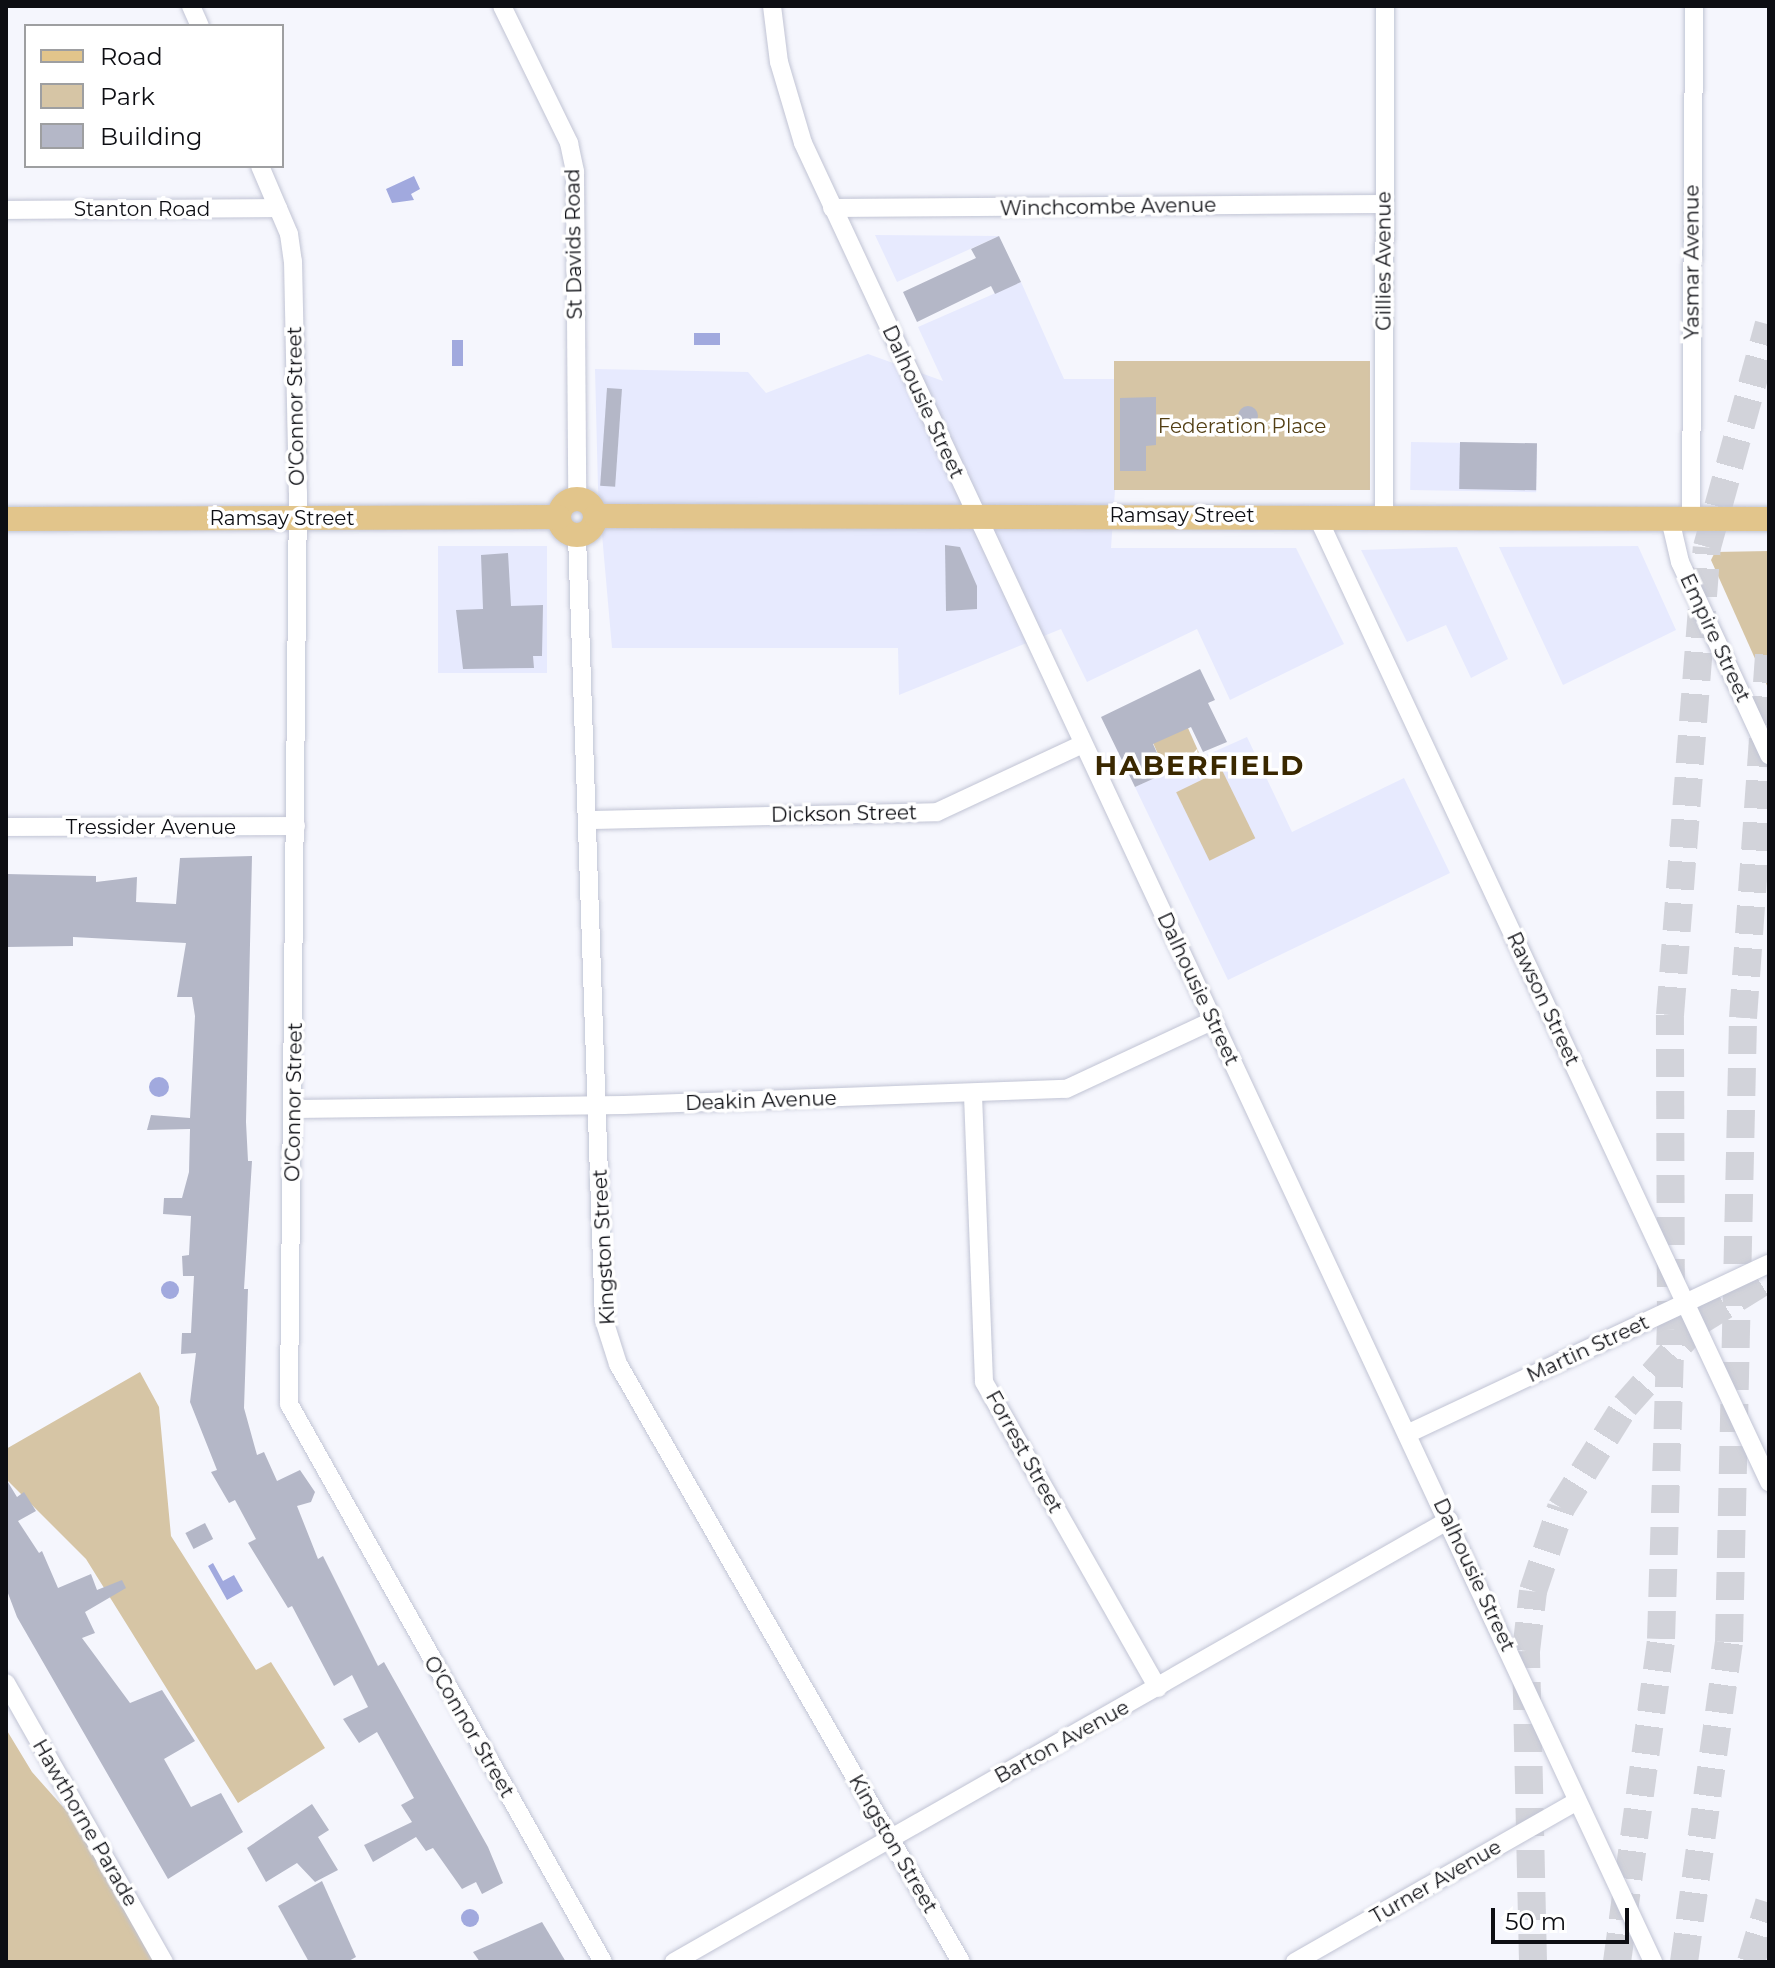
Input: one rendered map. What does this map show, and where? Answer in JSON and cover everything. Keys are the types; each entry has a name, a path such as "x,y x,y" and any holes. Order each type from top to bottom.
{"main road":[{"path":"577,498 592,505 596,516 591,530 577,536 564,530 559,517 564,504 577,498"},
{"name":"Ramsay Street","path":"596,516 1769,519"},
{"name":"Ramsay Street","path":"6,519 559,517"}],"street":[{"name":"St Davids Road","path":"502,6 569,143 575,172 577,498"},
{"name":"Dalhousie Street","path":"772,6 789,104 832,208 1449,1520 1653,1962"},
{"name":"Gillies Avenue","path":"1384,516 1385,6"},
{"name":"Yasmar Avenue","path":"1681,518 1694,6"},
{"name":"O'Connor Street","path":"261,168 278,208 293,261 298,518 289,1404 603,1962"},
{"name":"Winchcombe Avenue","path":"832,208 1384,204"},
{"name":"Stanton Road","path":"6,210 278,208"},
{"name":"Rawson Street","path":"1317,516 1769,1482"},
{"name":"Empire Street","path":"1681,518 1680,562 1769,755"},
{"name":"Kingston Street","path":"577,536 591,820 604,1320 618,1364 961,1962"},
{"name":"Dickson Street","path":"591,820 937,812 1083,744"},
{"name":"Tressider Avenue","path":"6,827 296,826"},
{"name":"Deakin Avenue","path":"294,1109 597,1105 973,1095 1066,1089 1212,1021"},
{"name":"Forrest Street","path":"973,1095 984,1382 1158,1688"},
{"name":"Martin Street","path":"1407,1434 1769,1264"},
{"name":"Barton Avenue","path":"674,1962 1449,1520"},
{"name":"Hawthorne Parade","path":"6,1683 164,1962"},
{"name":"Turner Avenue","path":"1295,1962 1577,1801"}],"shaded area":[{"path":"875,235 999,236 897,282"},
{"path":"1021,282 1064,379 1114,379 1114,361 1163,490 1115,490 1111,548 1296,548 1344,644 1230,700 1197,629 1087,682 1061,629 899,695 898,648 612,648 598,489 595,369 748,372 766,393 868,354 943,381 918,327"},
{"path":"1411,442 1537,444 1536,492 1410,490"},
{"path":"438,546 547,546 547,673 438,673"},
{"path":"1638,546 1676,630 1563,685 1499,547"},
{"path":"1457,547 1508,659 1471,678 1446,625 1407,642 1361,550"},
{"path":"1247,737 1292,832 1404,778 1450,873 1228,980 1135,787"}],"green space":[{"name":"Federation Place","path":"1114,361 1370,361 1370,490 1114,490"},
{"path":"1769,551 1769,690 1711,560 1715,552"},
{"path":"1184,719 1200,755 1165,770 1149,734"},
{"path":"1222,770 1255,838 1209,861 1176,792"},
{"path":"140,1372 159,1407 171,1536 256,1670 271,1662 325,1748 238,1803 86,1559 6,1479 6,1449"},
{"path":"6,1729 32,1772 79,1825 155,1962 6,1962"}],"water":[{"path":"414,176 420,189 411,194 414,200 392,203 386,189"},
{"path":"694,333 720,333 720,345 694,345"},
{"path":"452,340 463,340 463,366 452,366"},
{"path":"159,1077 166,1080 169,1087 166,1094 159,1097 152,1094 149,1087 152,1080"},
{"path":"170,1281 179,1290 170,1299 161,1290"},
{"path":"213,1563 223,1581 234,1575 243,1591 227,1600 208,1566"},
{"path":"466,1909 474,1909 479,1918 477,1925 466,1927 461,1922 461,1914"}],"building":[{"path":"999,236 1021,282 995,294 991,286 917,322 903,292 976,258 971,249"},
{"path":"607,388 622,389 615,487 600,486"},
{"path":"1156,397 1156,445 1146,446 1146,471 1120,471 1120,398"},
{"path":"1248,406 1255,409 1258,416 1255,423 1248,426 1241,423 1238,416 1241,409"},
{"path":"1460,442 1537,443 1536,490 1459,489"},
{"path":"945,545 960,547 977,586 977,609 946,611"},
{"path":"508,553 511,606 543,605 542,656 533,656 534,668 463,669 456,610 483,609 481,555"},
{"path":"1200,669 1215,700 1208,703 1227,742 1203,752 1191,727 1153,744 1166,773 1135,787 1101,717"},
{"path":"252,856 246,1122 248,1161 252,1161 244,1289 248,1289 244,1408 257,1455 264,1452 277,1481 300,1470 315,1492 311,1502 297,1506 318,1559 323,1556 378,1666 384,1662 488,1847 503,1883 482,1894 476,1882 462,1889 433,1848 426,1851 416,1837 373,1862 364,1845 412,1822 401,1805 414,1798 377,1732 359,1743 343,1719 368,1707 352,1675 334,1686 292,1606 288,1608 248,1543 256,1539 235,1500 229,1503 211,1472 217,1470 190,1402 196,1353 181,1354 182,1333 191,1333 194,1276 183,1276 182,1256 189,1255 191,1216 163,1214 164,1198 182,1198 189,1172 190,1129 147,1130 151,1115 190,1118 195,1016 192,997 177,997 186,943 73,937 73,946 6,947 6,874 96,876 96,882 137,877 136,902 176,904 180,858"},
{"path":"6,1479 17,1497 24,1492 36,1511 18,1521 39,1553 42,1551 58,1588 91,1574 97,1590 122,1580 126,1588 85,1612 95,1633 82,1638 130,1703 162,1690 195,1741 164,1759 191,1807 221,1793 243,1832 168,1879 17,1617 6,1588"},
{"path":"205,1523 213,1539 194,1549 185,1533"},
{"path":"312,1804 329,1830 318,1837 338,1870 315,1882 297,1863 266,1882 247,1848"},
{"path":"322,1881 356,1957 347,1962 309,1962 278,1906"},
{"path":"542,1922 566,1962 480,1962 473,1952"}],"tunnel":[{"path":"1617,1962 1661,1639 1671,1329 1670,1015 1707,547 1769,324"},
{"path":"1684,1962 1729,1642 1743,1018 1769,652"},
{"path":"1533,1962 1526,1651 1533,1591 1561,1508 1625,1406 1701,1320 1769,1278"},
{"path":"1751,1962 1769,1903"}],"district":[{"name":"HABERFIELD","path":"1200,765"}]}
